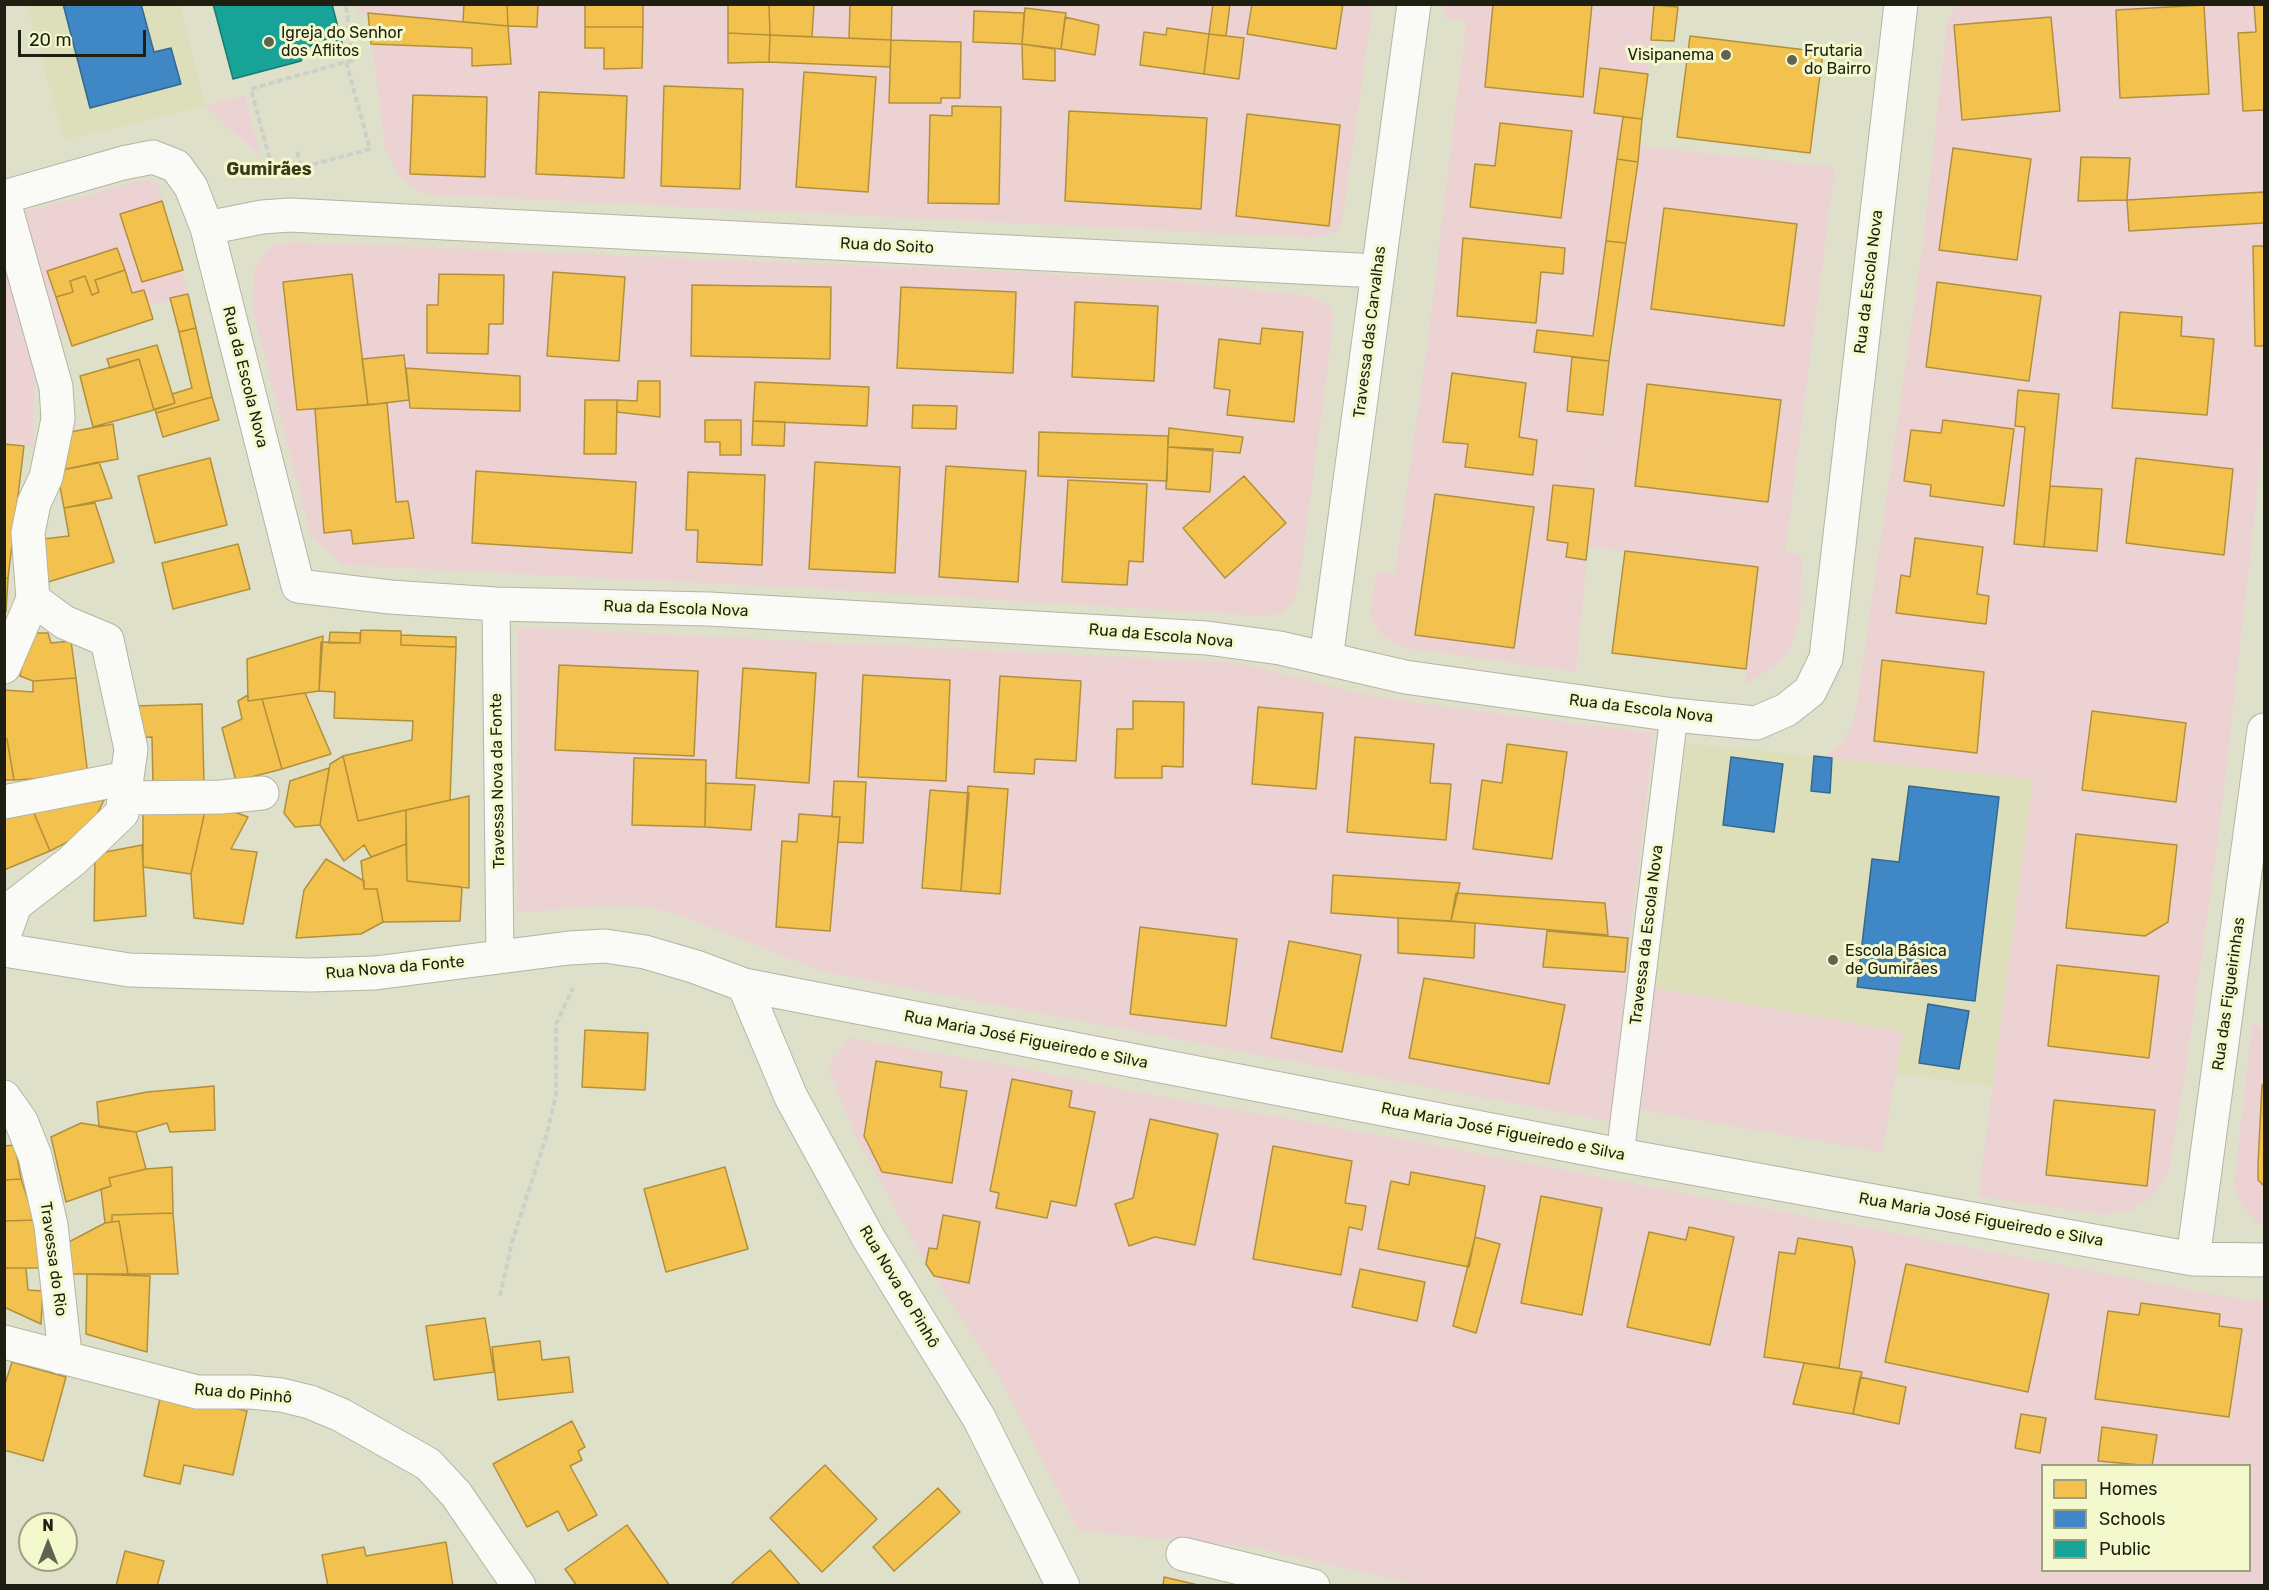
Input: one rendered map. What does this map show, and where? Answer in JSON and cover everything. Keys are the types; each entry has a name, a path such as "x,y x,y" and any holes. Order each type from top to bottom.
{"street":[{"name":"Travessa das Carvalhas","path":"1326,659 1414,4"},
{"name":"Rua da Escola Nova","path":"4,197 123,163 153,158 176,166 191,187 207,228 298,586 390,597 496,604 709,609 1207,638 1280,648 1406,677 1674,715 1755,723 1786,710 1810,691 1826,658 1901,4"},
{"path":"4,202 56,387 58,419 46,477 34,503 28,533 33,599 4,667"},
{"name":"Rua do Soito","path":"207,228 262,217 290,215 1377,271"},
{"path":"4,936 15,905 72,861 122,813 131,749 107,640 64,622 33,599"},
{"name":"Travessa Nova da Fonte","path":"496,604 500,959"},
{"name":"Travessa da Escola Nova","path":"1620,1155 1674,715"},
{"name":"Rua das Figueirinhas","path":"2193,1259 2265,730"},
{"path":"4,802 125,788 221,797 262,793"},
{"name":"Rua Nova da Fonte","path":"4,950 129,970 311,975 375,973 598,947 645,952 744,985"},
{"name":"Rua Maria José Figueiredo e Silva","path":"744,985 1620,1155 2193,1259 2265,1260"},
{"name":"Rua Nova do Pinhô","path":"744,985 791,1097 869,1239 979,1418 1063,1586"},
{"name":"Travessa do Rio","path":"4,1097 21,1121 36,1156 51,1225 64,1345 60,1357"},
{"name":"Rua do Pinhô","path":"4,1342 197,1392 250,1392 281,1395 310,1402 350,1420 428,1464 456,1494 519,1586"},
{"path":"1183,1554 1313,1586"}],"path":[{"path":"345,62 370,149 274,175 251,88 345,62 352,61 346,4"},
{"path":"297,152 302,167"},
{"path":"500,1296 512,1242 547,1134 556,1094 556,1024 566,1000 598,947"}],"shaded area":[{"path":"1958,4 2264,5 2264,434 2219,832 2184,1082 2168,1173 2152,1197 2132,1210 2105,1215 1978,1196 2033,779 1824,757 1842,743 1852,725 1857,703 1922,251 1947,22"},
{"path":"27,5 180,5 205,106 64,140"},
{"path":"357,5 1373,5 1342,222 1337,231 1315,238 427,194 411,187 397,173 385,149 368,14 358,13"},
{"path":"1444,5 1654,5 1640,146 1835,167 1785,553 1802,555 1800,618 1789,651 1776,665 1745,685 1758,567 1588,547 1576,672 1408,648 1394,643 1379,631 1370,615 1376,572 1395,573 1428,339 1467,21 1444,18","holes":["1627,243 1594,492 1603,415"]},
{"path":"245,95 261,157 205,106"},
{"path":"147,179 158,184 188,294 57,335 22,213"},
{"path":"296,242 1041,273 1179,282 1310,296 1325,303 1333,312 1333,325 1300,578 1293,602 1281,613 1264,616 785,587 343,565 311,537 252,307 255,268 263,255 275,243"},
{"path":"5,272 35,376 33,446 5,443"},
{"path":"518,627 1240,663 1354,692 1409,702 1654,733 1631,926 1612,1122 824,972 674,913 638,906 598,906 517,913"},
{"name":"Escola Básica de Gumirães","path":"1684,743 2034,779 1995,1087 1896,1073 1882,1152 1636,1109"},
{"path":"1652,987 1903,1032 1882,1152 1636,1109"},
{"path":"2252,1026 2264,1026 2264,1227 2255,1221 2242,1206 2234,1185"},
{"path":"849,1038 1385,1136 2244,1300 2264,1300 2264,1585 1423,1586 1253,1547 1079,1531 999,1377 934,1276 969,1283 980,1222 943,1216 937,1249 929,1248 926,1264 856,1137 828,1067","holes":["1475,1238 1499,1244 1475,1333 1453,1326","1360,1269 1425,1282 1417,1320 1352,1307","1804,1363 1861,1372 1860,1377 1906,1387 1899,1424 1794,1404","2021,1414 2045,1418 2016,1448"]}],"building: Homes":[{"path":"464,4 507,4 508,26 463,22"},
{"path":"507,4 538,4 537,27 508,26"},
{"path":"585,4 643,4 643,27 585,27"},
{"path":"728,4 769,4 770,35 728,33"},
{"path":"769,4 814,4 812,37 770,35"},
{"path":"850,4 892,4 891,40 849,38"},
{"path":"1213,4 1230,4 1226,36 1209,34"},
{"path":"1252,4 1343,4 1336,49 1247,34"},
{"path":"1493,4 1592,4 1583,97 1485,87"},
{"path":"2254,4 2264,4 2264,110 2243,111 2238,33 2256,32"},
{"path":"1654,5 1678,7 1674,41 1651,40"},
{"path":"2204,5 2209,94 2120,98 2116,10"},
{"path":"1025,8 1066,13 1061,49 1022,44"},
{"path":"974,11 1024,13 1022,44 973,42"},
{"path":"368,13 508,26 511,64 472,66 472,48 371,44"},
{"path":"1065,17 1099,25 1095,55 1061,49"},
{"path":"2051,17 2060,111 1962,120 1954,25"},
{"path":"585,27 643,27 642,68 604,69 604,48 585,48"},
{"path":"1167,28 1209,34 1204,74 1140,65 1144,32 1166,35"},
{"path":"728,33 770,35 769,62 728,63"},
{"path":"1209,34 1244,38 1239,79 1204,74"},
{"path":"770,35 891,40 890,67 769,62"},
{"path":"1690,36 1823,52 1810,153 1677,137"},
{"path":"891,40 961,42 960,98 941,98 941,103 889,103"},
{"path":"1022,44 1055,49 1055,81 1023,79"},
{"path":"1600,68 1648,74 1642,119 1594,113"},
{"path":"804,72 876,77 868,192 796,187"},
{"path":"664,86 743,89 740,189 661,186"},
{"path":"539,92 627,96 624,178 536,174"},
{"path":"413,95 487,97 485,177 410,174"},
{"path":"952,106 1001,107 999,204 928,203 930,115 952,116"},
{"path":"1069,111 1207,118 1201,209 1065,201"},
{"path":"1247,114 1340,125 1329,226 1236,216"},
{"path":"1623,117 1642,119 1638,162 1617,159"},
{"path":"1500,123 1572,131 1561,218 1470,207 1475,164 1495,166"},
{"path":"1953,148 2031,159 2017,260 1939,250"},
{"path":"2081,157 2130,158 2127,200 2078,201"},
{"path":"1617,159 1638,162 1626,243 1606,241"},
{"path":"2264,192 2264,223 2129,231 2127,200"},
{"path":"162,201 183,270 142,282 120,214"},
{"path":"1664,208 1797,224 1784,326 1651,309"},
{"path":"1463,238 1565,248 1563,274 1541,272 1536,323 1457,316"},
{"path":"1606,241 1626,243 1609,361 1534,352 1537,330 1593,336"},
{"path":"2253,246 2264,246 2264,346 2255,346"},
{"path":"117,248 125,270 95,280 99,292 92,295 85,276 70,281 73,292 56,297 47,271"},
{"path":"125,270 132,293 144,290 153,319 72,346 56,297 73,292 70,281 85,276 92,295 99,292 95,280"},
{"path":"553,272 625,277 619,361 547,356"},
{"path":"352,274 368,405 297,410 283,282"},
{"path":"439,274 504,275 503,324 489,324 488,354 427,353 427,305 438,305"},
{"path":"1937,282 2041,296 2029,381 1926,367"},
{"path":"692,285 831,287 830,359 691,356"},
{"path":"901,287 1016,292 1013,373 897,368"},
{"path":"188,294 196,328 179,332 170,298"},
{"path":"1075,302 1158,306 1154,381 1072,377"},
{"path":"2120,312 2182,317 2181,336 2214,339 2207,415 2112,408"},
{"path":"196,328 212,397 156,413 155,409 175,403 172,394 192,388 179,332"},
{"path":"1262,328 1303,332 1294,422 1227,415 1230,390 1214,388 1219,339 1260,344"},
{"path":"157,345 175,403 154,410 139,359 110,368 107,359"},
{"path":"404,355 409,400 368,405 362,359"},
{"path":"1572,357 1609,361 1603,415 1567,411"},
{"path":"139,359 154,410 93,427 80,376"},
{"path":"406,368 520,376 520,411 410,408"},
{"path":"1452,373 1526,383 1519,437 1537,440 1533,475 1465,467 1468,444 1443,442"},
{"path":"638,381 660,381 660,417 617,412 617,400 637,401"},
{"path":"755,382 869,387 867,426 753,421"},
{"path":"1647,384 1781,400 1768,502 1635,486"},
{"path":"2018,390 2059,394 2044,547 2014,544 2025,427 2015,426"},
{"path":"212,397 219,420 163,437 156,413"},
{"path":"585,400 617,400 616,454 584,454"},
{"path":"387,403 396,502 408,501 414,538 353,544 351,530 324,533 315,409"},
{"path":"913,405 957,406 956,429 912,428"},
{"path":"705,420 741,420 741,455 720,455 720,442 705,442"},
{"path":"1943,420 2014,429 2004,506 1930,496 1931,485 1904,481 1911,430 1941,433"},
{"path":"753,421 785,422 784,446 752,445"},
{"path":"113,424 118,459 57,471 65,433"},
{"path":"1169,428 1243,437 1240,453 1168,447"},
{"path":"1039,432 1168,436 1167,481 1038,476"},
{"path":"4,444 24,446 8,578 4,578"},
{"path":"1168,447 1213,449 1210,492 1166,489"},
{"path":"210,458 227,525 155,543 138,476"},
{"path":"2136,458 2233,469 2224,555 2126,543"},
{"path":"99,462 112,498 64,508 57,471"},
{"path":"815,462 900,467 895,573 809,569"},
{"path":"946,466 1026,471 1018,582 939,577"},
{"path":"476,471 636,482 632,553 472,543"},
{"path":"688,472 765,475 762,565 697,562 698,530 686,530"},
{"path":"1244,476 1286,523 1225,578 1183,528"},
{"path":"1068,480 1147,484 1143,562 1129,561 1127,585 1062,582"},
{"path":"1553,485 1594,489 1586,560 1566,557 1568,543 1547,540"},
{"path":"2050,486 2102,489 2097,551 2044,547"},
{"path":"1435,494 1534,507 1514,648 1415,635"},
{"path":"95,503 114,562 48,582 43,539 69,536 64,508"},
{"path":"1915,538 1983,547 1977,594 1989,596 1986,624 1896,613 1901,575 1910,577"},
{"path":"238,544 250,589 173,609 162,563"},
{"path":"1625,551 1758,567 1746,669 1612,653"},
{"path":"4,578 8,578 6,612 4,612"},
{"path":"361,630 401,631 401,645 456,647 450,800 358,821 343,756 412,740 413,721 334,718 335,692 319,691 321,642 360,643"},
{"path":"330,632 360,633 360,643 329,643"},
{"path":"27,633 48,633 51,643 71,641 76,678 33,681 20,676"},
{"path":"401,635 456,637 456,647 401,645"},
{"path":"323,636 319,691 248,701 247,659"},
{"path":"1882,660 1984,672 1977,753 1874,741"},
{"path":"559,665 698,671 694,756 555,750"},
{"path":"743,668 816,673 809,783 736,778"},
{"path":"863,675 950,680 946,781 858,777"},
{"path":"1000,676 1081,681 1076,761 1035,759 1034,774 994,772"},
{"path":"76,678 88,776 14,780 7,739 4,738 4,690 33,692 33,681"},
{"path":"305,693 331,754 282,769 262,699"},
{"path":"248,695 248,701 262,699 282,769 236,781 222,728 242,719 238,701"},
{"path":"1133,701 1184,702 1183,767 1162,766 1162,778 1115,778 1117,729 1133,729"},
{"path":"202,704 204,783 153,785 152,737 136,738 135,706"},
{"path":"1258,707 1323,713 1316,789 1252,784"},
{"path":"2092,711 2186,723 2176,802 2082,790"},
{"path":"1355,737 1434,744 1430,783 1451,784 1446,840 1347,832"},
{"path":"4,738 7,739 14,780 4,780"},
{"path":"1507,744 1567,752 1552,859 1473,849 1482,780 1502,783"},
{"path":"343,756 358,821 406,810 406,844 371,857 364,845 344,861 320,825 330,764"},
{"path":"634,758 706,760 705,827 632,825"},
{"path":"329,768 320,825 295,827 284,813 290,781"},
{"path":"834,781 866,782 863,843 838,842 840,817 832,817"},
{"path":"706,783 755,785 751,830 705,827"},
{"path":"968,786 1008,789 1000,894 961,891"},
{"path":"930,790 969,793 961,891 922,888"},
{"path":"469,796 469,888 407,881 406,810"},
{"path":"104,800 89,831 50,851 33,811"},
{"path":"143,807 205,811 191,874 143,867"},
{"path":"224,808 248,817 231,849 257,852 243,924 194,918 191,874 205,811"},
{"path":"33,811 50,851 4,870 4,816"},
{"path":"799,814 840,817 830,931 776,927 782,841 797,842"},
{"path":"2076,834 2177,845 2168,922 2145,936 2066,928"},
{"path":"406,844 407,881 462,887 460,921 383,922 377,889 364,889 361,861"},
{"path":"142,845 146,916 94,921 95,854"},
{"path":"326,859 364,881 364,889 377,889 383,922 361,934 296,938 304,890"},
{"path":"1333,875 1460,883 1451,921 1398,918 1331,913"},
{"path":"1456,893 1605,903 1608,935 1451,921"},
{"path":"1398,918 1475,923 1474,958 1398,953"},
{"path":"1140,927 1237,939 1226,1026 1130,1014"},
{"path":"1547,931 1628,938 1625,972 1543,967"},
{"path":"1289,941 1361,955 1342,1052 1271,1038"},
{"path":"2057,965 2159,976 2149,1058 2048,1046"},
{"path":"1424,978 1565,1005 1549,1084 1409,1058"},
{"path":"585,1030 648,1033 645,1090 582,1087"},
{"path":"876,1061 942,1072 940,1087 967,1091 952,1183 882,1172 864,1136"},
{"path":"1012,1079 1072,1091 1069,1107 1095,1112 1076,1206 1051,1201 1047,1218 996,1208 999,1193 990,1191"},
{"path":"2262,1085 2264,1085 2264,1186 2258,1180"},
{"path":"214,1086 215,1130 170,1132 167,1123 136,1132 99,1127 97,1102 147,1092"},
{"path":"2054,1100 2155,1110 2147,1186 2046,1175"},
{"path":"1150,1119 1218,1134 1195,1245 1155,1237 1129,1246 1115,1204 1133,1198"},
{"path":"81,1123 136,1132 146,1169 109,1178 111,1186 66,1202 51,1137"},
{"path":"15,1145 21,1179 4,1180 4,1146"},
{"path":"1273,1146 1352,1161 1345,1203 1366,1206 1362,1230 1349,1227 1341,1275 1253,1259"},
{"path":"172,1167 173,1213 112,1215 112,1222 105,1223 101,1189 111,1186 109,1178 146,1169"},
{"path":"725,1167 748,1249 666,1272 644,1189"},
{"path":"1411,1172 1485,1186 1469,1267 1378,1249 1391,1181 1409,1185"},
{"path":"21,1179 35,1220 4,1221 4,1180"},
{"path":"1541,1196 1602,1208 1582,1315 1521,1303"},
{"path":"173,1213 178,1274 128,1274 119,1221 112,1222 112,1215"},
{"path":"943,1215 980,1222 969,1283 934,1276 926,1264 929,1248 937,1249"},
{"path":"35,1220 42,1268 4,1268 4,1221"},
{"path":"119,1221 128,1274 67,1274 63,1245 105,1223"},
{"path":"1689,1227 1734,1237 1710,1345 1627,1327 1649,1232 1686,1240"},
{"path":"1475,1237 1500,1244 1476,1333 1453,1326"},
{"path":"1798,1238 1852,1247 1855,1262 1839,1368 1764,1357 1779,1252 1795,1254"},
{"path":"1906,1264 2049,1294 2028,1392 1885,1362"},
{"path":"4,1268 26,1268 28,1290 43,1291 41,1324 4,1307"},
{"path":"1360,1269 1425,1282 1417,1321 1352,1307"},
{"path":"87,1274 150,1276 147,1352 86,1334"},
{"path":"2141,1303 2220,1314 2219,1326 2242,1329 2229,1417 2095,1399 2108,1311 2139,1315"},
{"path":"485,1318 494,1372 434,1380 426,1326"},
{"path":"540,1341 542,1360 569,1357 573,1392 498,1400 492,1347"},
{"path":"12,1362 66,1377 43,1461 4,1450 4,1387"},
{"path":"1804,1363 1862,1372 1853,1414 1793,1404"},
{"path":"1860,1377 1906,1387 1899,1424 1853,1414"},
{"path":"161,1393 247,1411 233,1475 184,1465 180,1484 144,1476"},
{"path":"2021,1414 2046,1418 2040,1453 2015,1448"},
{"path":"572,1421 585,1447 578,1451 582,1460 570,1466 597,1515 568,1531 558,1511 527,1527 493,1464"},
{"path":"2102,1427 2157,1435 2152,1464 2098,1461"},
{"path":"825,1465 877,1519 822,1572 770,1518"},
{"path":"938,1488 960,1512 894,1571 873,1547"},
{"path":"627,1525 670,1586 577,1586 565,1569"},
{"path":"446,1542 453,1586 328,1586 322,1555 364,1547 366,1556"},
{"path":"770,1550 801,1586 735,1586 732,1583"},
{"path":"125,1551 164,1561 157,1586 116,1586"},
{"path":"1164,1577 1202,1586 1163,1586"}],"building: Schools":[{"path":"63,4 141,4 154,52 171,48 181,84 90,108"},
{"path":"1814,756 1832,758 1830,793 1811,791"},
{"path":"1731,757 1783,764 1774,832 1723,825"},
{"path":"1909,786 1999,797 1975,1001 1857,987 1872,859 1899,862"},
{"path":"1928,1004 1969,1011 1959,1069 1919,1063"}],"building: Public":[{"name":"Igreja do Senhor dos Aflitos","path":"213,4 332,4 342,43 329,39 316,41 307,49 301,61 233,79"}],"place":[{"name":"Igreja do Senhor dos Aflitos","path":"269,42"},
{"name":"Visipanema","path":"1726,55"},
{"name":"Frutaria do Bairro","path":"1792,60"},
{"name":"Escola Básica de Gumirães","path":"1833,960"}],"district":[{"name":"Gumirães","path":"269,170"}]}
